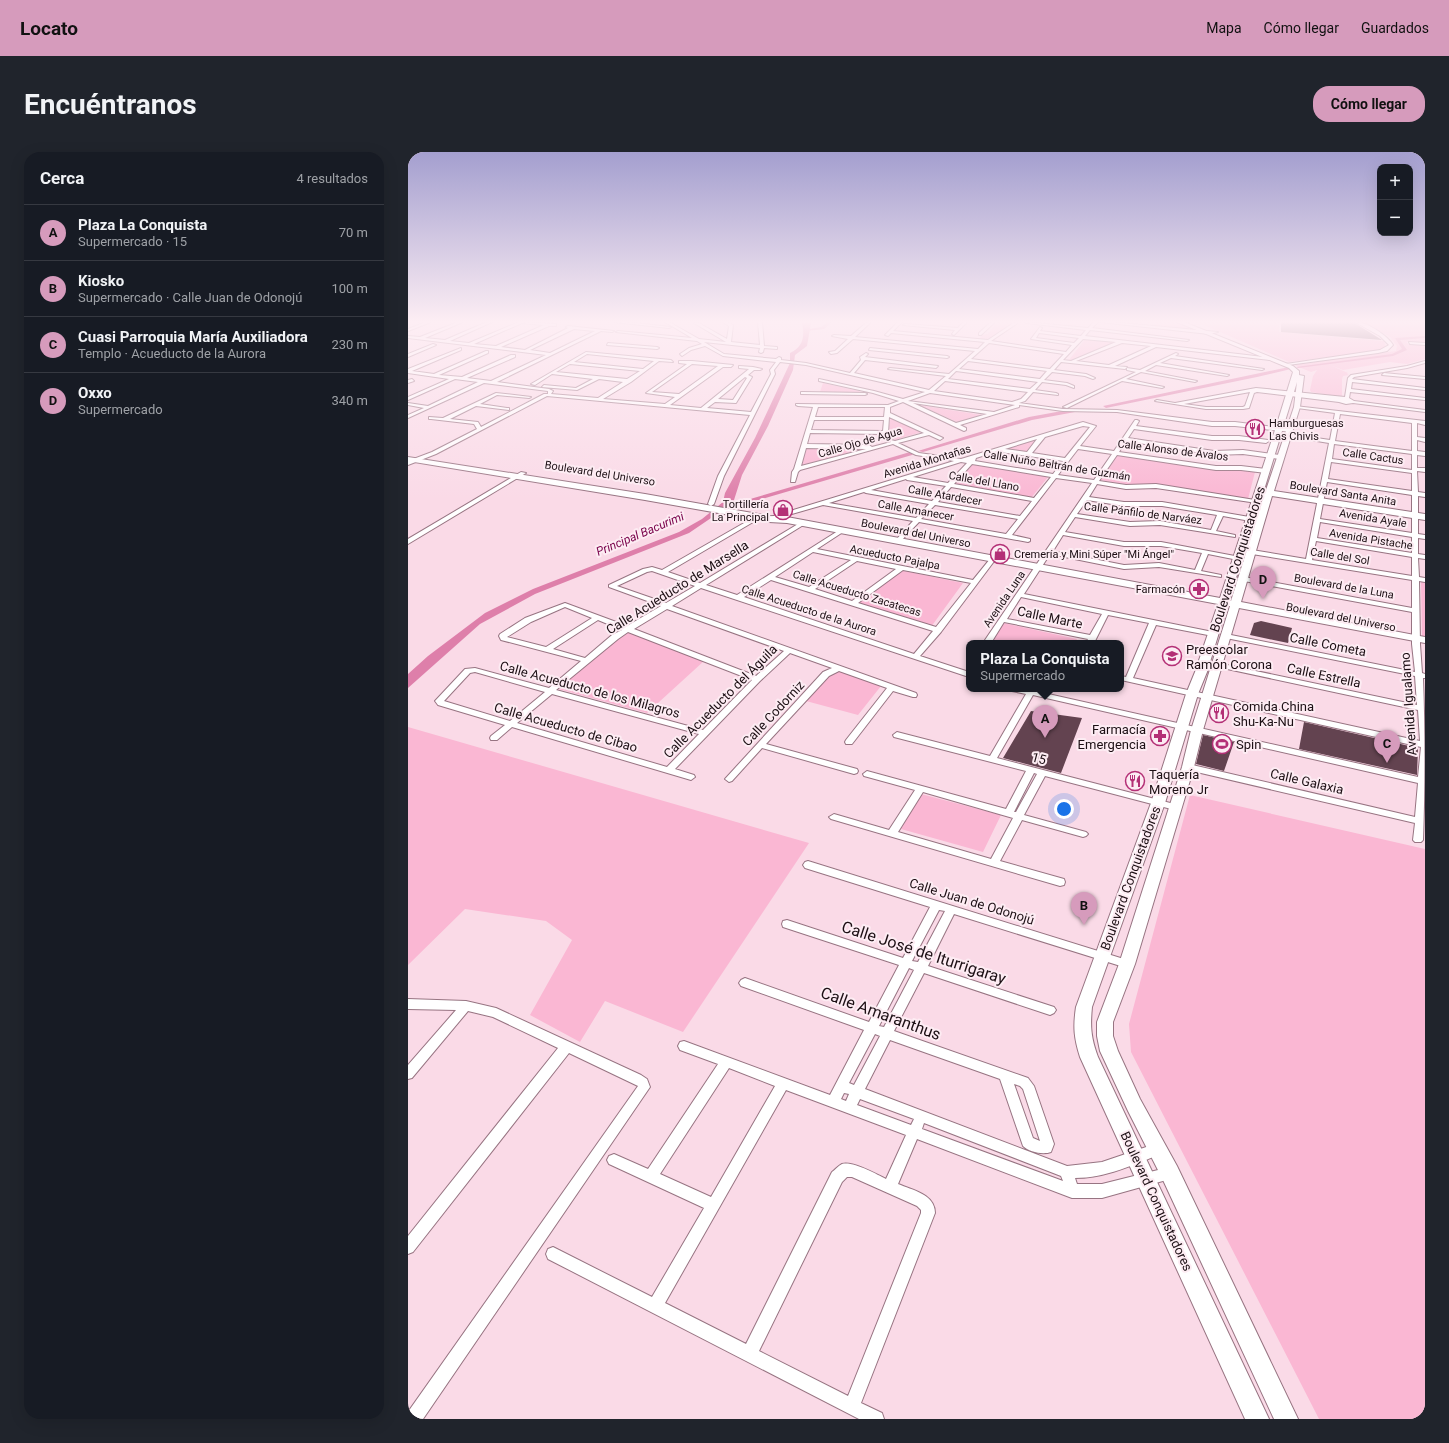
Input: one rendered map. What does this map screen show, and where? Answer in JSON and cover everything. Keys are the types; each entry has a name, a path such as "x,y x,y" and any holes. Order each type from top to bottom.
{"street":[{"path":"408,399 447,381"},
{"path":"476,381 551,390 548,395"},
{"path":"491,383 495,381"},
{"path":"538,381 533,384 575,389 581,388 593,381"},
{"path":"600,399 629,381"},
{"path":"665,381 648,393 680,396"},
{"path":"667,405 701,381"},
{"path":"703,409 737,381"},
{"path":"714,400 734,402 747,381"},
{"path":"714,506 721,476 769,381"},
{"path":"816,393 821,381"},
{"path":"826,381 882,394 904,401 964,429"},
{"path":"888,381 931,391 1065,408 1117,411 1207,423 1235,424 1286,430 1332,442 1425,454"},
{"path":"798,405 888,406 931,391 944,381"},
{"path":"954,381 1056,394"},
{"path":"956,425 1009,408 1019,402 1041,381"},
{"path":"1042,381 1067,384 1072,387"},
{"path":"1065,408 1120,381"},
{"path":"1128,381 1162,387"},
{"name":"Boulevard Conquistadores","path":"1286,430 1289,394 1293,381"},
{"name":"Boulevard Conquistadores","path":"1229,605 1245,576 1252,552 1256,520 1263,493 1275,457 1297,407 1301,381"},
{"path":"1343,400 1348,390 1350,381"},
{"path":"1359,381 1425,389"},
{"path":"408,417 482,382"},
{"path":"1157,401 1206,408 1243,408 1247,407 1253,390"},
{"path":"1175,404 1253,390 1343,400 1348,403 1353,402 1425,411"},
{"path":"1348,390 1425,400"},
{"path":"802,393 882,394"},
{"path":"446,419 474,404 499,394 529,397"},
{"path":"412,459 480,429 541,396 548,395 753,414"},
{"path":"1084,399 1086,404 1094,409"},
{"path":"904,401 993,413"},
{"path":"1009,408 1008,406 1019,402 1063,410 1094,409"},
{"path":"408,404 428,408"},
{"path":"474,404 507,409"},
{"path":"793,481 816,405"},
{"path":"808,431 885,433 888,406"},
{"path":"1297,407 1425,423"},
{"path":"1309,561 1338,412"},
{"path":"812,418 887,416 940,438"},
{"path":"431,418 476,423 480,429"},
{"name":"Avenida Luna","path":"989,640 1137,421"},
{"name":"Avenida Igualamo","path":"1414,422 1416,608 1421,642 1425,745 1418,840"},
{"name":"Avenida Montañas","path":"774,518 962,460 1084,424 1090,424 1093,426 1077,447"},
{"path":"1133,427 1212,438 1266,441"},
{"name":"Calle Nuño Beltrán de Guzmán","path":"885,433 885,436 916,454 1130,487 1156,486 1263,493"},
{"name":"Calle Ojo de Agua","path":"797,469 929,433"},
{"path":"1028,454 1043,436"},
{"path":"1414,438 1425,440"},
{"path":"1125,439 1214,452 1243,452 1275,457"},
{"path":"1243,452 1248,439"},
{"path":"803,446 881,447"},
{"path":"1008,536 1077,447"},
{"name":"Calle Alonso de Ávalos","path":"1077,447 1216,468 1241,468 1266,471"},
{"path":"997,450 1067,460"},
{"path":"898,542 978,456"},
{"name":"Boulevard Conquistadores","path":"1263,493 1266,471 1275,457"},
{"name":"Boulevard del Universo","path":"412,459 520,474 714,506 1421,642"},
{"name":"Calle Cactus","path":"1329,460 1425,470"},
{"path":"408,542 520,474"},
{"name":"Calle del Llano","path":"906,478 1036,500"},
{"path":"1325,480 1425,495"},
{"name":"Calle Atardecer","path":"865,491 1022,518"},
{"name":"Boulevard Santa Anita","path":"1263,493 1425,515"},
{"path":"1085,498 1124,504 1158,504 1256,520"},
{"name":"Calle Amanecer","path":"822,503 1028,540"},
{"name":"Boulevard del Universo","path":"736,511 758,517 774,518"},
{"path":"1213,532 1221,514"},
{"name":"Calle Pánfilo de Narváez","path":"1074,515 1130,524 1158,523 1233,536"},
{"path":"663,572 758,517"},
{"name":"Boulevard Conquistadores","path":"1256,520 1238,558 1229,605 1219,635 1192,694 1188,767 1127,964 1105,1022 1105,1036 1109,1051 1134,1105 1170,1173 1286,1419"},
{"name":"Avenida Ayale","path":"1317,520 1425,537"},
{"name":"Calle Acueducto de Marsella","path":"494,738 615,637 803,523"},
{"path":"738,598 841,531"},
{"path":"1062,533 1124,544 1157,544 1238,558"},
{"name":"Avenida Pistache","path":"1313,539 1425,557"},
{"name":"Acueducto Pajalpa","path":"811,550 975,582"},
{"path":"1049,552 1124,567 1160,565 1219,576"},
{"path":"1197,572 1205,552"},
{"name":"Calle del Sol","path":"1252,552 1425,580"},
{"path":"810,590 856,559"},
{"path":"915,657 938,630 992,560"},
{"path":"853,603 901,568"},
{"name":"Calle Acueducto de la Aurora","path":"665,606 611,587 614,584 645,570 652,569 915,657 966,672"},
{"name":"Boulevard de la Luna","path":"1245,576 1416,608"},
{"name":"Calle Acueducto Zacatecas","path":"769,577 938,630"},
{"name":"Calle Cometa","path":"1020,595 1422,676"},
{"path":"588,661 504,638 504,635 528,620 560,606 567,606 757,679"},
{"path":"665,606 913,695"},
{"path":"1092,640 1106,613"},
{"path":"546,650 597,618"},
{"name":"Calle Marte","path":"1003,620 1088,640"},
{"path":"1154,622 1124,679 1425,745"},
{"name":"Boulevard Conquistadores","path":"1219,635 1218,665 1208,697 1190,728 1158,802 1101,956 1084,1007 1082,1024 1083,1040 1089,1057 1257,1419"},
{"name":"Calle Acueducto del Águila","path":"669,770 757,679 788,650"},
{"path":"813,659 829,673"},
{"name":"Calle Estrella","path":"1218,665 1423,708"},
{"name":"Calle Codorniz","path":"729,780 829,673 838,668"},
{"name":"Calle Acueducto de los Milagros","path":"440,699 468,671 475,670 704,733"},
{"path":"849,742 892,687"},
{"path":"1026,692 1423,781"},
{"path":"992,760 1030,693"},
{"name":"Calle Acueducto de Cibao","path":"440,699 439,701 441,703 690,776"},
{"name":"15","path":"897,735 1175,807"},
{"path":"761,745 854,771"},
{"name":"Calle Galaxia","path":"1188,767 1420,821"},
{"path":"1009,813 1031,770"},
{"path":"994,863 1042,772"},
{"path":"867,774 1083,834"},
{"path":"892,833 921,788"},
{"path":"834,817 1060,882"},
{"name":"Calle Juan de Odonojú","path":"808,865 1127,964"},
{"path":"833,1102 936,905"},
{"path":"849,1108 951,909"},
{"name":"Calle José de Iturrigaray","path":"787,924 1050,1010"},
{"name":"Calle Amaranthus","path":"746,983 1024,1082 1028,1086 1048,1146 1046,1148 1028,1142 1005,1076"},
{"path":"408,1004 466,1006 481,1008 496,1013 636,1079 643,1083 644,1087 413,1419"},
{"path":"408,1074 466,1006"},
{"path":"408,1248 567,1046"},
{"path":"684,1046 1072,1191 1102,1191 1170,1173"},
{"path":"651,1176 726,1062"},
{"path":"654,1306 783,1084"},
{"path":"842,1086 1067,1172 1090,1171 1158,1149"},
{"path":"890,1186 921,1117"},
{"path":"614,1160 714,1205"},
{"path":"749,1354 837,1177 844,1170 854,1170 922,1201 928,1207 928,1213 852,1407"},
{"path":"1067,1172 1072,1191"},
{"path":"553,1254 876,1419"}],"shaded area":[{"path":"782,381 788,381 768,426 742,475 734,500 689,533 535,594 480,624 408,688 408,674 428,656 485,613 533,589 679,532 702,519 723,502 725,493 755,438"},
{"path":"1312,381 1342,381 1342,397 1311,392"},
{"path":"823,383 859,391 860,392 820,392"},
{"path":"921,406 982,415 957,422"},
{"path":"891,417 922,432 894,440 886,436"},
{"path":"1036,440 1026,452 1003,449"},
{"path":"804,446 865,448 798,467"},
{"path":"1118,454 1255,472 1248,499 1155,484 1129,485 1100,480"},
{"path":"972,463 1049,476 1031,498 953,484"},
{"path":"899,570 963,583 931,627 856,602"},
{"path":"1421,582 1425,583 1425,636 1422,636"},
{"path":"999,622 1077,639 1076,640 990,640"},
{"path":"624,629 704,661 647,713 555,688"},
{"path":"841,672 881,686 858,715 806,701 828,673"},
{"path":"408,727 809,843 683,1032 605,1001 580,1042 530,1015 572,940 546,921 465,909 408,965"},
{"path":"921,794 1001,815 983,852 901,829"},
{"path":"1190,795 1425,849 1425,1419 1319,1419 1131,1052 1129,1024"}],"building":[{"path":"1261,621 1292,628 1288,643 1250,635 1254,623"},
{"path":"1031,711 1082,718 1061,773 1003,758"},
{"path":"1304,722 1418,748 1417,775 1299,749"},
{"path":"1203,735 1234,742 1224,771 1196,764"}],"waterway":[{"path":"1106,406 1227,381"},
{"path":"921,451 1031,418 1073,411"},
{"path":"729,502 740,504 910,454"}],"place":[{"name":"Hamburguesas Las Chivis","path":"1255,429"},
{"name":"Tortillería La Principal","path":"783,510"},
{"name":"Cremería y Mini Súper \"Mi Ángel\"","path":"1000,554"},
{"name":"Farmacón","path":"1199,589"},
{"name":"Oxxo","path":"1263,599"},
{"name":"Preescolar Ramón Corona","path":"1172,656"},
{"name":"Comida China Shu-Ka-Nu","path":"1219,713"},
{"name":"Farmacía Emergencia","path":"1160,736"},
{"name":"Plaza La Conquista","path":"1045,738"},
{"name":"Spin","path":"1222,744"},
{"name":"Cuasi Parroquia María Auxiliadora","path":"1387,763"},
{"name":"Taquería Moreno Jr","path":"1135,781"},
{"name":"Kiosko","path":"1084,925"}],"water label":[{"name":"Principal Bacurimi","path":"640,534"}]}
